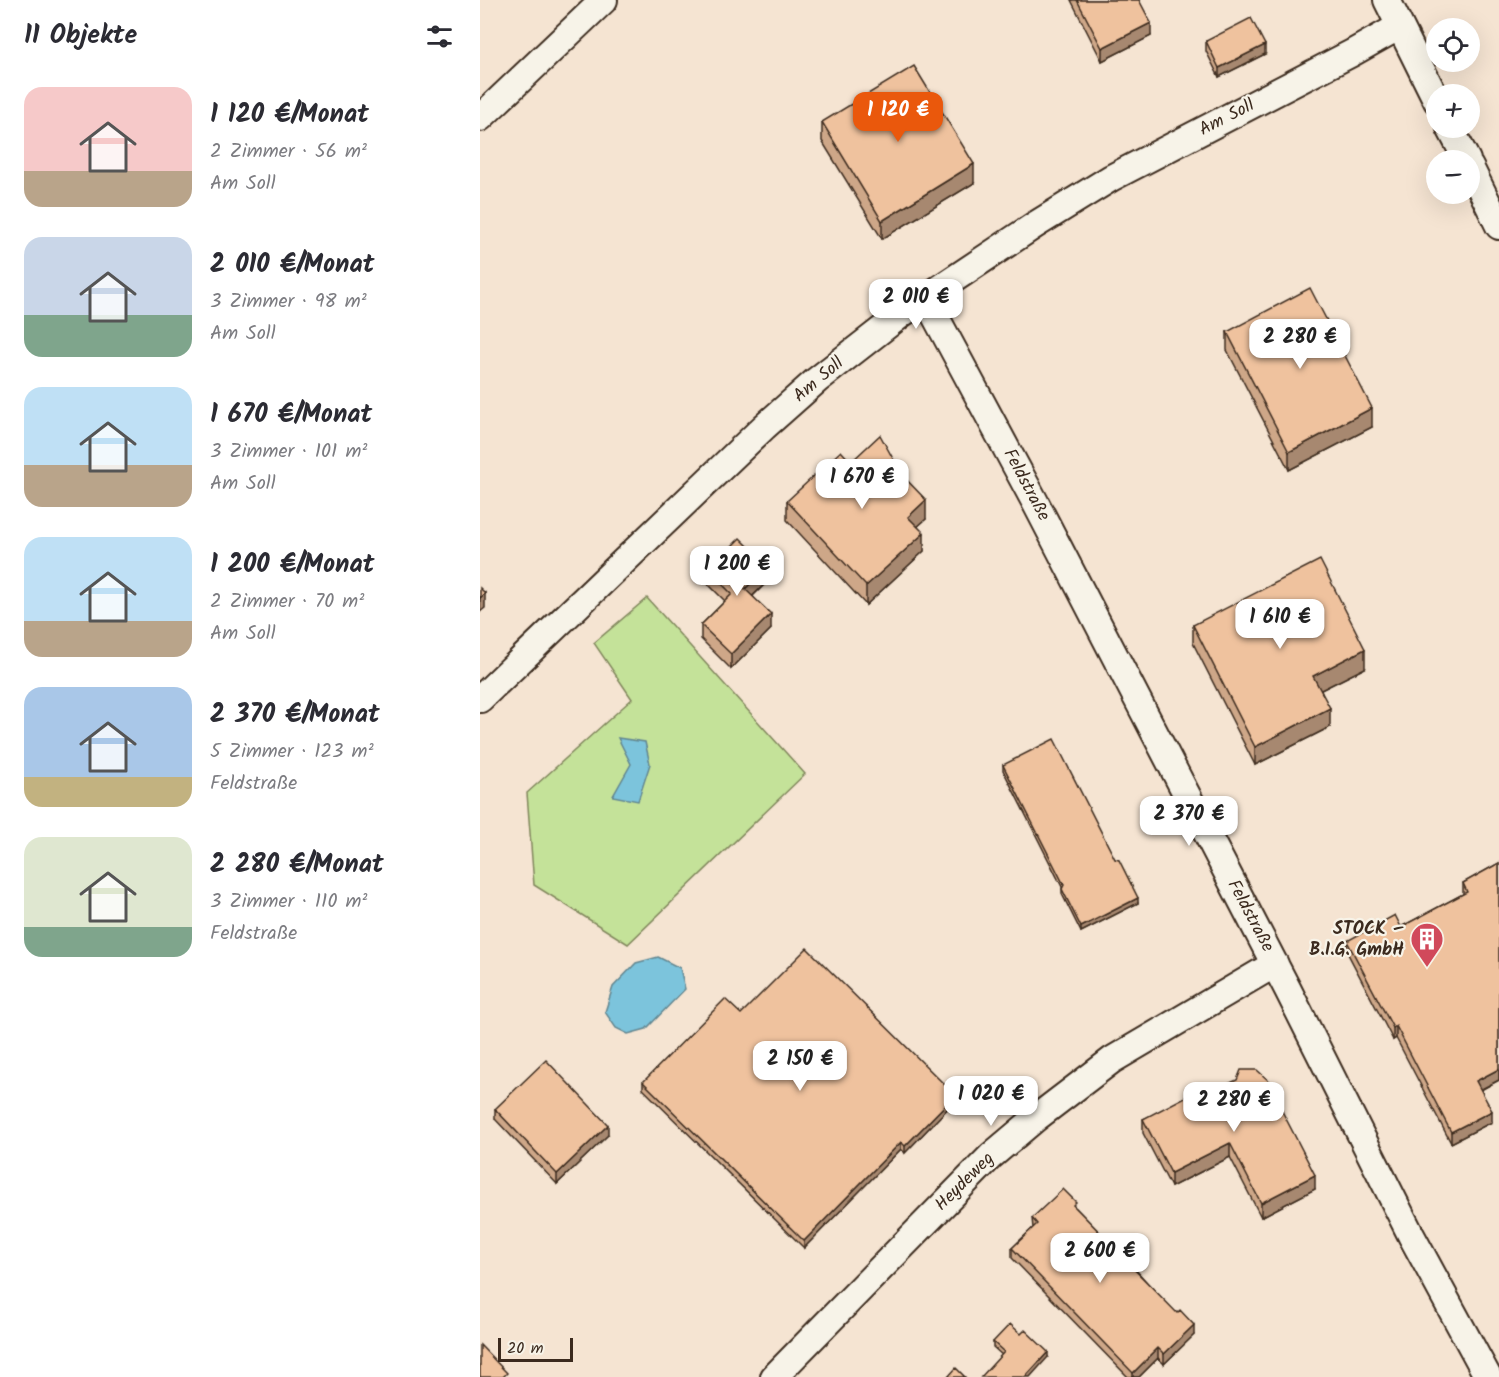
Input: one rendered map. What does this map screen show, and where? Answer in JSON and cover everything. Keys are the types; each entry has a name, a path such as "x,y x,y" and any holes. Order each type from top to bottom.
{"street":[{"path":"480,118 604,0"},
{"path":"1387,0 1429,84"},
{"name":"Am Soll","path":"480,699 764,427 818,380 926,297 1111,178 1400,26"},
{"path":"1480,187 1499,226"},
{"name":"Feldstraße","path":"926,297 1275,964 1411,1235 1488,1377"},
{"name":"Heydeweg","path":"774,1377 991,1156 1036,1118 1112,1060 1275,964"}],"green space":[{"path":"647,598 805,774 628,944 534,885 527,793 632,699 594,643"}],"water":[{"path":"618,738 645,742 650,764 638,801 613,796 631,764"},
{"path":"658,957 680,968 685,989 646,1029 628,1034 616,1028 605,1012 613,987 636,963"}],"building":[{"path":"1077,0 1139,0 1151,23 1102,48"},
{"path":"1251,18 1265,45 1219,68 1206,41"},
{"path":"914,66 974,164 882,221 822,122"},
{"path":"1310,288 1372,408 1289,452 1227,332"},
{"path":"880,435 902,475 926,500 908,517 924,533 866,586 787,501 841,451 851,462"},
{"path":"740,538 768,566 745,589 771,614 731,654 701,625 732,594 708,570"},
{"path":"1320,560 1365,649 1313,676 1330,708 1255,747 1193,625"},
{"path":"480,588 485,593 480,598"},
{"path":"1054,739 1115,859 1119,860 1138,898 1081,927 1062,889 1064,885 1003,765"},
{"path":"1499,863 1499,1069 1476,1081 1492,1111 1451,1132 1396,1026 1393,1028 1347,941 1395,915 1401,927 1467,892 1463,883"},
{"path":"807,948 955,1095 905,1146 901,1142 804,1241 643,1082 725,999 741,1014"},
{"path":"546,1060 608,1125 557,1174 495,1109"},
{"path":"1241,1070 1257,1070 1269,1081 1268,1084 1315,1175 1261,1203 1230,1143 1171,1173 1143,1119 1210,1084 1213,1091 1237,1080"},
{"path":"1063,1189 1076,1202 1073,1205 1119,1252 1121,1250 1136,1264 1132,1267 1177,1313 1180,1310 1194,1325 1164,1354 1158,1348 1133,1373 1012,1248 1037,1224 1032,1218"},
{"path":"1010,1324 1021,1334 1025,1330 1048,1352 1025,1377 981,1377 1004,1352 993,1342"},
{"path":"480,1345 507,1373 503,1377 480,1377"},
{"path":"956,1368 965,1377 948,1377"}],"place":[{"name":"STOCK – B.I.G. GmbH","path":"1427,968"}]}
